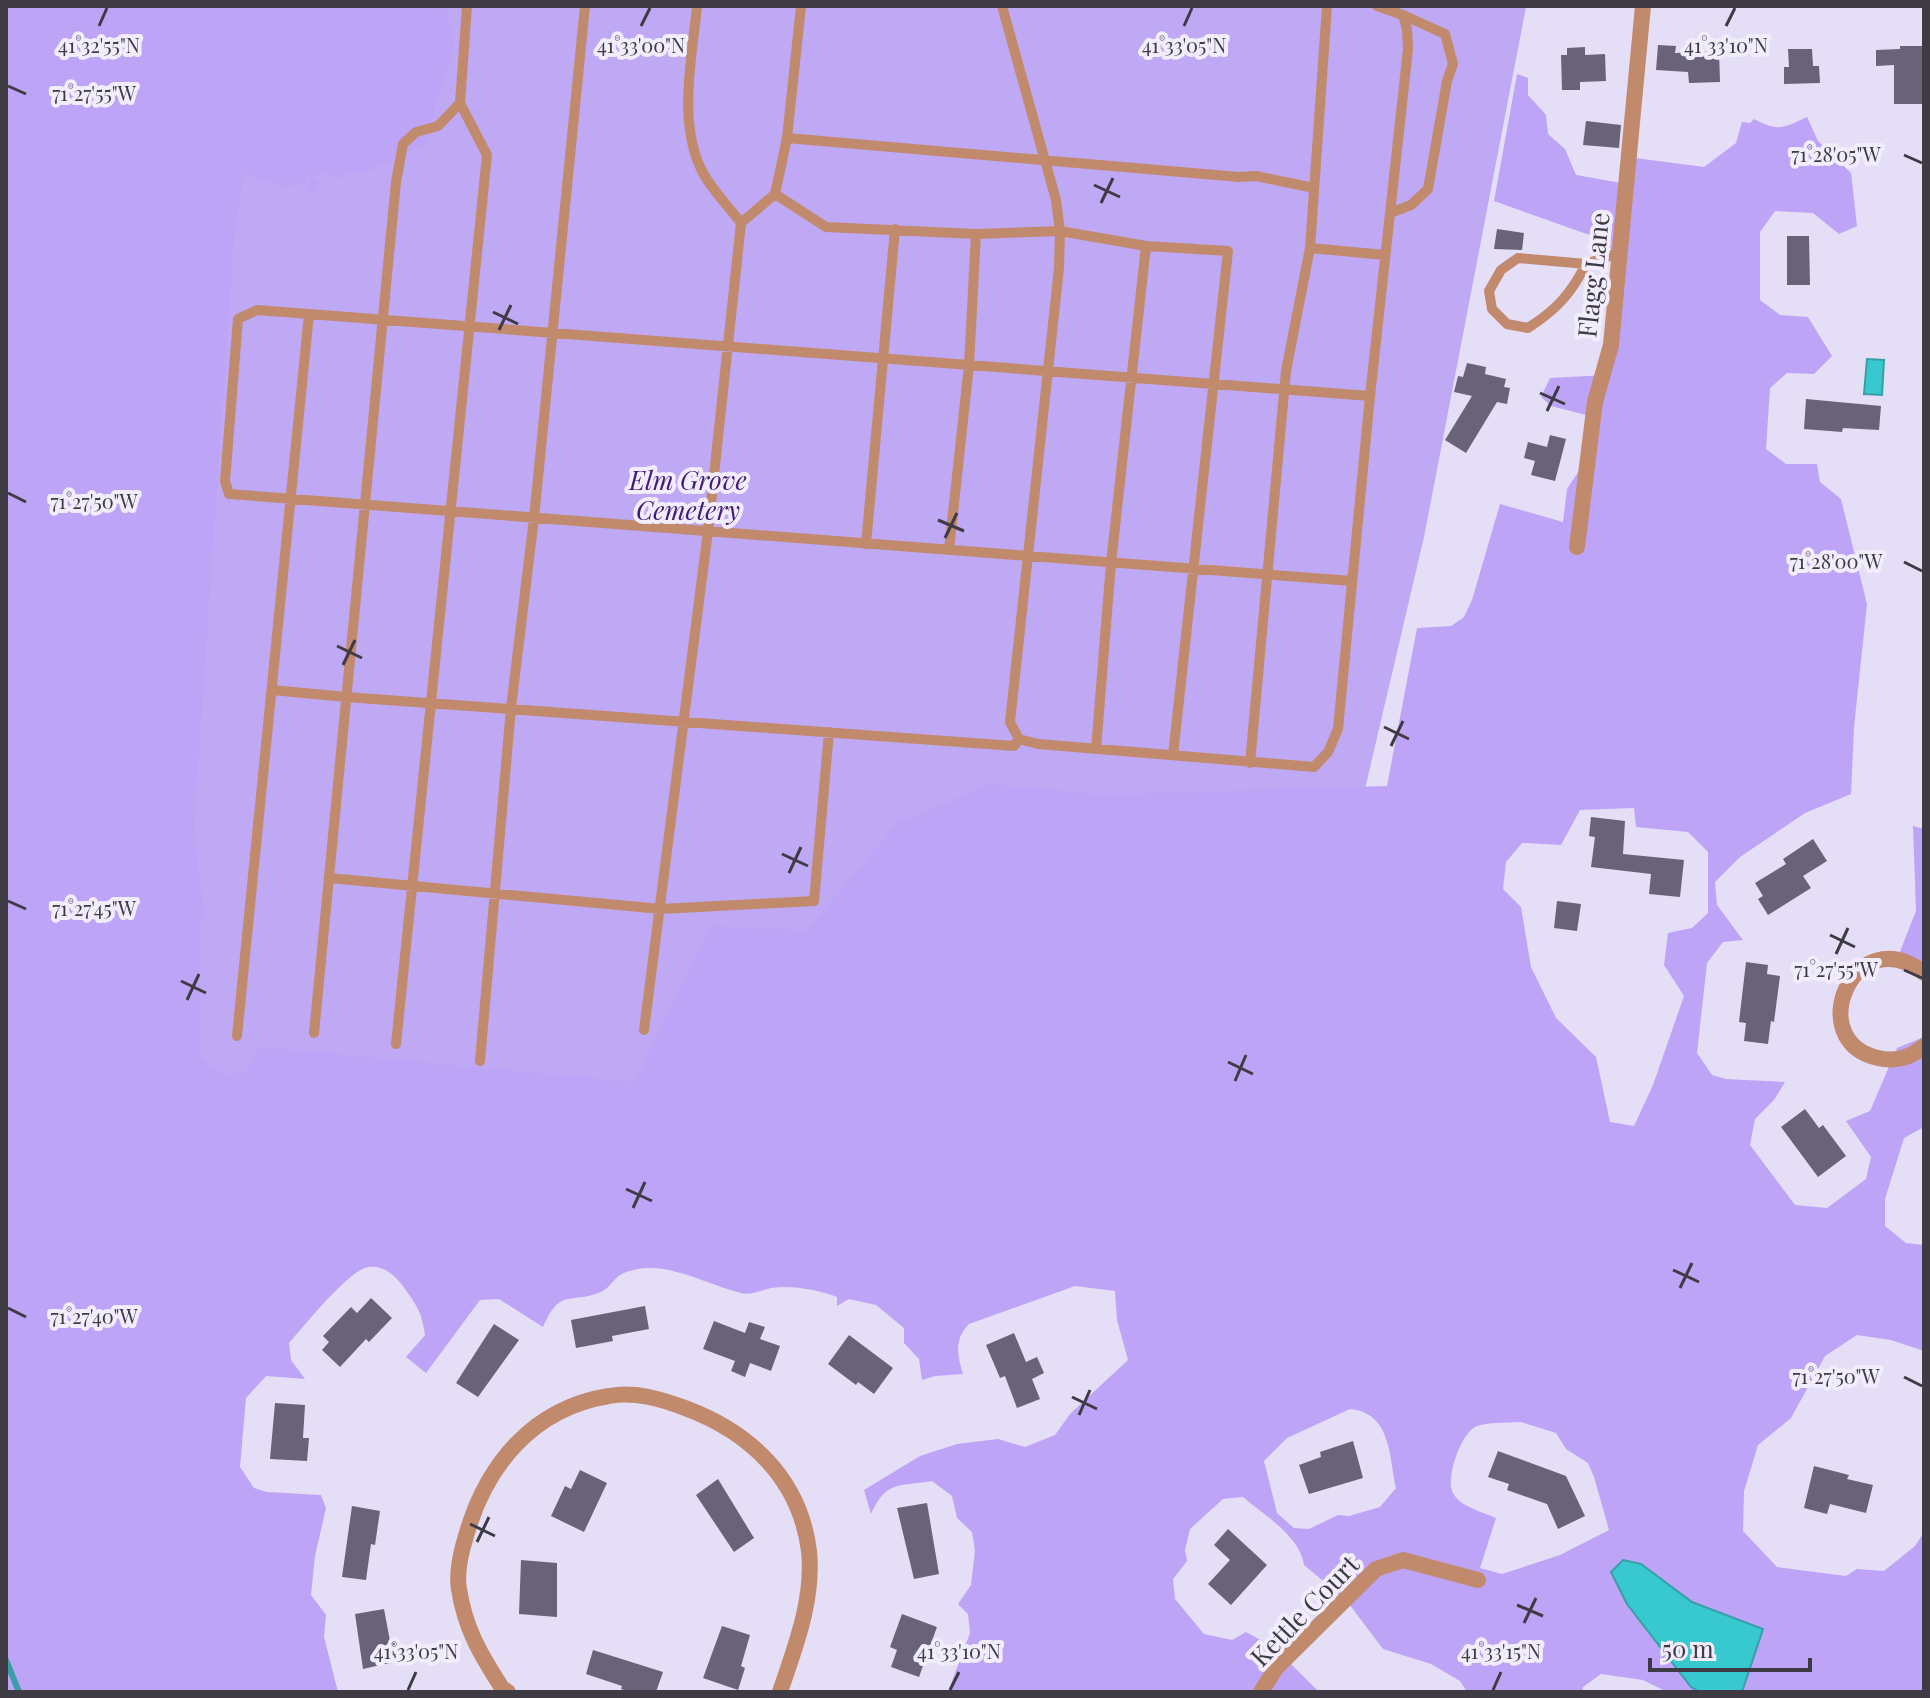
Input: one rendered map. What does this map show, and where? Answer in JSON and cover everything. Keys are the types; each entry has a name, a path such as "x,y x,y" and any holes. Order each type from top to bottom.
{"street":[{"name":"Flagg Lane","path":"1577,547 1595,402 1611,345 1643,6"},
{"path":"1924,973 1914,965 1898,960 1882,960 1866,965 1853,975 1844,989 1840,1005 1841,1021 1847,1036 1858,1049 1872,1057 1888,1060 1904,1058 1924,1046"},
{"path":"508,1692 502,1688 472,1641 458,1587 461,1552 473,1511 500,1461 528,1432 558,1412 609,1395 653,1396 699,1413 742,1435 773,1465 797,1506 809,1551 806,1613 780,1692"},
{"name":"Kettle Court","path":"1261,1692 1276,1668 1376,1569 1403,1560 1478,1580"}],"lane":[{"path":"396,1044 487,155 460,103 467,6"},
{"path":"480,1061 511,708 534,518 585,6"},
{"path":"697,6 688,107 693,147 703,174 741,223"},
{"path":"644,1030 708,531 741,223 775,194 787,138 801,6"},
{"path":"1002,6 1056,200 1060,231 1059,268 1010,722 1019,739 1038,744 1314,767 1328,752 1338,729 1408,49 1403,15"},
{"path":"1250,763 1284,389 1310,248 1327,6"},
{"path":"1377,6 1445,34 1453,64 1447,81 1428,189 1411,205 1390,213"},
{"path":"314,1033 396,182 403,144 416,132 438,126 460,103"},
{"path":"787,138 1256,176 1314,188"},
{"path":"775,194 826,227 976,234 1060,231 1146,246 1228,251 1173,755"},
{"path":"866,544 895,229"},
{"path":"949,550 969,365 976,234"},
{"path":"1096,749 1111,563 1146,246"},
{"path":"1310,248 1385,255"},
{"path":"1586,264 1554,311 1528,328 1507,324 1492,309 1489,291 1501,270 1518,258 1586,264 1621,252"},
{"path":"1352,581 229,494 225,481 238,319 257,310 1370,396"},
{"path":"237,1036 309,314"},
{"path":"272,690 1014,746 1019,739"},
{"path":"329,878 661,909 814,901 829,732"}],"green space":[{"name":"Elm Grove Cemetery","path":"412,6 1526,7 1424,537 1361,806 652,1120 185,1235 180,925 211,139"}],"shaded area":[{"path":"6,6 446,6 455,49 435,103 427,147 419,147 371,170 345,172 339,179 320,173 314,177 320,183 317,192 308,190 309,176 303,182 285,188 244,172 234,239 194,824 204,919 199,923 201,1059 225,1076 246,1071 260,1047 635,1082 710,926 807,930 898,823 990,784 1095,794 1387,786 1417,628 1451,626 1464,617 1472,600 1500,504 1563,522 1567,489 1587,459 1590,416 1551,406 1541,397 1550,378 1606,375 1623,260 1598,238 1494,201 1517,74 1528,78 1528,95 1546,115 1548,134 1565,149 1576,175 1627,184 1635,158 1704,167 1736,143 1742,122 1750,123 1754,119 1769,126 1781,127 1807,117 1818,141 1851,173 1857,226 1839,234 1813,213 1775,211 1760,232 1760,300 1780,315 1808,317 1832,356 1814,374 1787,373 1770,388 1766,449 1786,464 1817,464 1820,482 1841,499 1867,604 1854,727 1851,794 1805,813 1740,857 1715,882 1717,905 1743,940 1723,942 1707,963 1697,1053 1712,1075 1726,1079 1785,1082 1774,1100 1755,1119 1750,1145 1795,1205 1827,1208 1866,1179 1871,1157 1846,1121 1870,1111 1897,1048 1924,1037 1924,1127 1904,1138 1885,1199 1885,1226 1906,1243 1924,1245 1924,1351 1891,1340 1857,1335 1825,1356 1791,1418 1758,1445 1744,1491 1743,1531 1777,1567 1846,1576 1857,1569 1884,1571 1915,1546 1924,1532 1924,1692 1742,1692 1763,1629 1692,1602 1641,1564 1613,1574 1691,1687 1700,1692 1667,1692 1643,1680 1601,1674 1583,1687 1582,1692 1467,1692 1460,1681 1431,1664 1383,1649 1346,1600 1304,1565 1301,1554 1288,1535 1243,1497 1223,1499 1190,1529 1185,1550 1187,1561 1173,1579 1175,1599 1204,1634 1232,1640 1246,1632 1287,1655 1287,1660 1319,1692 948,1692 970,1633 968,1614 958,1604 971,1585 975,1550 972,1532 957,1518 952,1496 932,1481 888,1490 871,1514 864,1490 920,1456 957,1444 998,1439 1025,1447 1055,1435 1070,1414 1128,1360 1117,1320 1115,1291 1075,1286 969,1324 961,1335 958,1348 963,1374 922,1380 919,1359 904,1343 904,1328 876,1305 849,1299 837,1306 837,1297 796,1288 779,1287 745,1294 668,1270 638,1269 624,1273 601,1292 561,1302 555,1306 543,1327 499,1299 480,1300 426,1373 406,1357 425,1335 418,1308 395,1277 386,1270 371,1267 347,1280 289,1343 291,1360 305,1379 266,1376 246,1398 240,1467 254,1488 267,1492 321,1495 326,1508 315,1556 311,1595 326,1615 324,1637 338,1692 6,1692","holes":["1634,808 1636,827 1688,832 1708,852 1708,913 1692,928 1668,933 1664,965 1684,996 1653,1085 1634,1126 1610,1122 1596,1057 1556,1018 1531,967 1521,907 1503,889 1506,862 1522,843 1561,845 1580,810","1350,1409 1363,1412 1374,1418 1386,1438 1396,1488 1380,1507 1349,1516 1338,1515 1309,1529 1294,1528 1277,1513 1264,1461 1287,1438","1521,1422 1556,1433 1566,1449 1588,1463 1609,1530 1560,1555 1502,1574 1480,1568 1496,1518 1456,1498 1451,1477 1465,1437 1477,1426"]},
{"path":"1867,359 1884,360 1882,395 1864,394"},
{"path":"1913,826 1924,829 1924,976 1899,954 1916,911"},
{"path":"1623,1560 1641,1564 1692,1602 1763,1629 1742,1692 1700,1692 1691,1687 1627,1604 1611,1572"}],"building":[{"path":"1658,45 1676,46 1675,53 1719,51 1720,82 1689,83 1688,72 1656,70"},
{"path":"1900,46 1924,46 1924,104 1894,104 1894,65 1876,66 1876,50 1900,49"},
{"path":"1585,47 1585,55 1605,54 1606,81 1580,82 1580,90 1562,90 1561,55 1567,55 1567,48"},
{"path":"1788,49 1812,49 1813,66 1819,66 1820,83 1784,84 1784,67 1789,67"},
{"path":"1586,121 1621,125 1619,148 1583,145"},
{"path":"1497,229 1524,233 1522,250 1494,249"},
{"path":"1787,236 1809,236 1810,285 1787,285"},
{"path":"1467,363 1486,367 1485,374 1506,379 1504,387 1510,388 1507,404 1497,402 1466,453 1445,440 1472,396 1454,392 1458,376 1463,377"},
{"path":"1806,399 1881,406 1879,430 1843,428 1842,432 1804,429"},
{"path":"1550,435 1566,439 1555,481 1531,475 1535,461 1524,458 1528,442 1547,447"},
{"path":"1591,817 1625,821 1623,854 1684,860 1680,897 1649,894 1651,874 1591,867 1595,837 1589,836"},
{"path":"1813,839 1827,861 1803,876 1811,888 1768,915 1758,899 1763,896 1755,883 1786,864 1783,859"},
{"path":"1557,901 1581,904 1577,931 1554,928"},
{"path":"1746,962 1768,965 1767,974 1780,976 1768,1044 1744,1041 1746,1023 1739,1022"},
{"path":"1805,1109 1819,1128 1823,1125 1846,1156 1818,1177 1781,1127"},
{"path":"371,1298 392,1318 369,1342 366,1339 340,1367 322,1350 329,1342 323,1336 351,1307 357,1313"},
{"path":"645,1306 649,1329 612,1336 613,1341 576,1348 571,1320"},
{"path":"714,1321 745,1333 749,1322 765,1327 760,1339 780,1346 771,1371 750,1363 745,1377 731,1371 735,1361 703,1349"},
{"path":"494,1324 519,1340 478,1397 456,1383"},
{"path":"1014,1333 1026,1362 1037,1357 1044,1373 1032,1379 1040,1399 1017,1408 1005,1376 1000,1378 986,1345"},
{"path":"849,1335 893,1368 874,1394 828,1364"},
{"path":"275,1403 305,1405 303,1438 309,1438 307,1461 270,1459"},
{"path":"1353,1441 1363,1478 1309,1494 1299,1465 1321,1457 1320,1452"},
{"path":"1498,1451 1566,1476 1585,1516 1558,1529 1547,1504 1507,1490 1509,1484 1488,1477"},
{"path":"1814,1466 1873,1485 1866,1513 1830,1504 1827,1514 1804,1508"},
{"path":"580,1470 607,1483 584,1532 551,1516 565,1486 571,1489"},
{"path":"718,1479 754,1538 734,1552 696,1495"},
{"path":"927,1503 939,1574 914,1579 897,1508"},
{"path":"352,1506 380,1511 366,1580 342,1577"},
{"path":"1228,1529 1267,1565 1231,1605 1208,1584 1230,1560 1214,1545"},
{"path":"521,1560 557,1563 557,1617 519,1614"},
{"path":"384,1609 390,1641 394,1640 398,1661 363,1669 355,1614"},
{"path":"902,1614 937,1627 919,1677 891,1667 897,1650 890,1647"},
{"path":"722,1626 750,1635 738,1690 703,1678"},
{"path":"593,1650 663,1672 656,1692 630,1692 621,1689 622,1686 586,1674"}],"waterway":[{"path":"6,1660 19,1692"}]}
